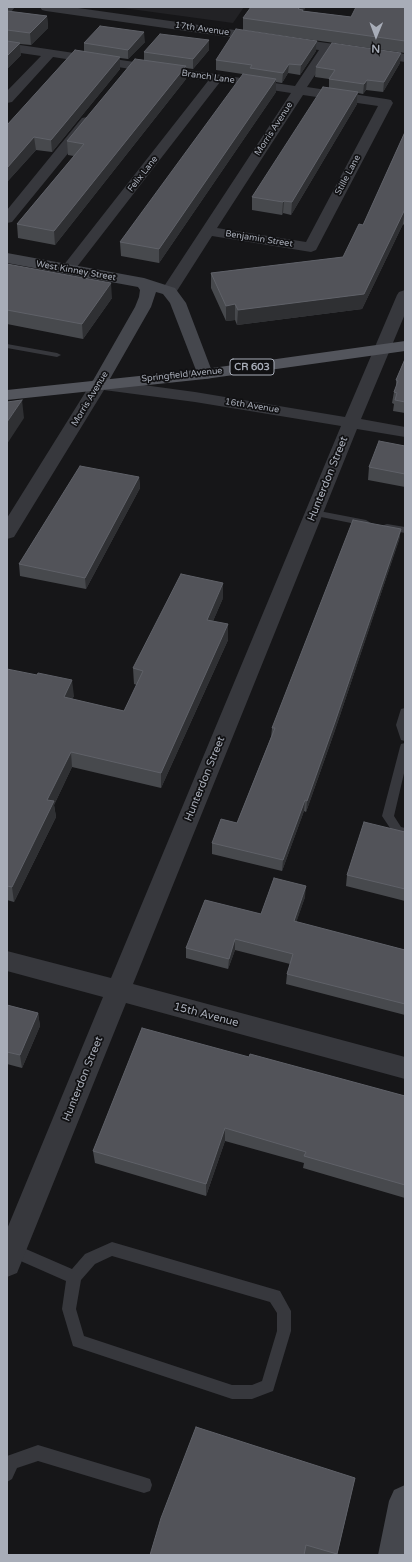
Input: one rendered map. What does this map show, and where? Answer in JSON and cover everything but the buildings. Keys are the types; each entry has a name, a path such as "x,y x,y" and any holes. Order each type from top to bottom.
{"main road":[{"name":"Springfield Avenue","path":"7,395 204,374 405,346"}],"street":[{"name":"17th Avenue","path":"46,7 405,58"},
{"path":"159,36 169,24"},
{"name":"Branch Lane","path":"7,47 386,103"},
{"name":"Morris Avenue","path":"169,292 327,47"},
{"path":"7,99 50,53"},
{"path":"122,78 142,54"},
{"name":"Felix Lane","path":"68,269 217,78"},
{"name":"Stille Lane","path":"311,247 386,103"},
{"path":"7,219 97,108"},
{"name":"Benjamin Street","path":"207,231 311,247"},
{"name":"West Kinney Street","path":"7,258 144,283"},
{"path":"144,283 169,292 178,303 204,374"},
{"name":"Morris Avenue","path":"7,533 99,384 143,307 148,290 144,283"},
{"name":"Hunterdon Street","path":"10,1257 351,422 405,295"},
{"name":"16th Avenue","path":"99,384 195,396 405,432"},
{"name":"15th Avenue","path":"7,961 405,1068"},
{"path":"394,1555 405,1501"}],"lane":[{"path":"7,346 57,355"},
{"path":"314,513 405,530"},
{"path":"405,712 401,725 405,737"},
{"path":"405,747 388,816 398,831 405,832"},
{"path":"112,1249 275,1296 284,1311 284,1331 268,1386 252,1392 232,1392 78,1341 69,1309 74,1277 90,1259 112,1249"},
{"path":"10,1257 74,1277"},
{"path":"7,1474 11,1462 38,1453 144,1485"}],"shaded area":[{"path":"116,7 244,7 233,23"}]}
